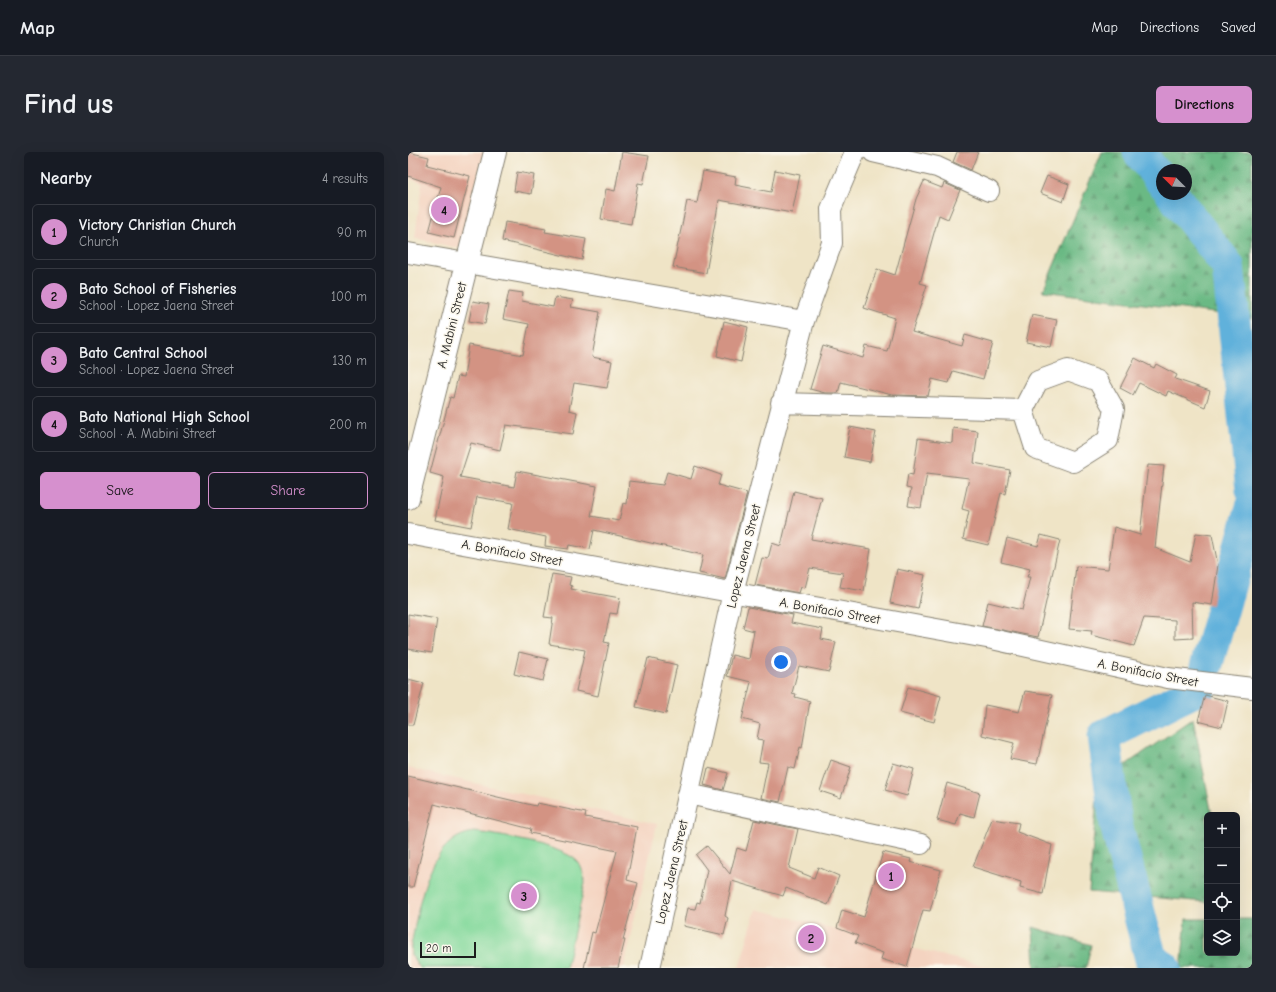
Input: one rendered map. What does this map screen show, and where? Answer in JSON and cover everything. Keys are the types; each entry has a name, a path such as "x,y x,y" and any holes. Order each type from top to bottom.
{"street":[{"name":"A. Mabini Street","path":"408,498 495,152"},
{"name":"Lopez Jaena Street","path":"650,968 733,592 781,404 804,321 832,243 831,209 855,152"},
{"path":"873,152 937,168 988,191"},
{"path":"408,253 804,321"},
{"path":"1068,370 1098,381 1114,409 1108,440 1073,462 1035,448 1023,410 1038,381 1068,370"},
{"path":"781,404 1023,410"},
{"name":"A. Bonifacio Street","path":"408,534 992,639 1168,678 1252,688"},
{"path":"688,794 921,844"}],"shaded area":[{"path":"408,152 484,152 462,249 415,238 422,183 408,178"},
{"path":"408,768 657,824 624,968 408,968"},
{"path":"756,909 992,968 739,968"}],"green space":[{"path":"1102,152 1252,152 1252,318 1043,291"},
{"path":"1193,718 1211,812 1204,812 1204,902 1089,892 1098,784"},
{"path":"474,832 512,838 558,850 579,863 585,883 566,968 420,968 411,955 411,946 422,894 436,860 445,847 458,837"},
{"path":"1186,919 1204,919 1204,956 1240,956 1240,919 1252,919 1252,968 1181,968"},
{"path":"1033,927 1091,945 1086,968 1035,968"}],"building":[{"path":"408,152 429,157 427,165 470,176 454,238 429,232 441,187 408,176"},
{"path":"622,152 649,156 643,184 638,183 631,224 601,219 606,189 615,191"},
{"path":"957,152 978,152 971,170 953,162"},
{"path":"775,170 800,175 792,213 719,200 706,273 673,267 687,201 697,203 703,171 736,177 735,185 771,192"},
{"path":"517,172 534,175 531,194 514,191"},
{"path":"1047,176 1069,184 1063,202 1040,193"},
{"path":"924,181 942,188 944,183 960,190 948,219 939,215 920,283 927,285 912,332 962,346 965,335 993,343 983,379 953,371 949,383 932,379 928,396 892,395 841,382 838,393 825,393 810,389 823,346 863,358 866,346 887,351 895,318 864,308 877,269 895,275 916,199"},
{"path":"505,222 546,229 545,232 586,239 582,260 502,241"},
{"path":"509,291 523,293 522,301 553,307 555,297 573,300 571,307 600,312 592,357 612,361 607,388 574,383 569,410 577,412 573,434 506,425 500,450 471,443 460,477 514,487 517,471 597,486 591,516 619,521 623,503 627,504 629,481 663,485 667,472 691,479 695,466 721,475 718,485 747,493 725,579 699,573 703,555 594,530 590,549 569,545 568,549 545,546 546,537 508,529 513,503 477,497 471,527 435,520 444,477 430,473 450,397 453,398 458,376 464,377 469,345 523,355 529,324 503,319"},
{"path":"473,301 489,304 485,324 469,321"},
{"path":"1032,315 1057,320 1051,347 1026,342"},
{"path":"724,321 748,327 741,362 717,356"},
{"path":"1135,358 1154,368 1156,364 1177,375 1175,379 1210,391 1205,407 1168,391 1166,396 1139,383 1133,395 1120,388"},
{"path":"850,427 876,432 870,462 844,457"},
{"path":"953,428 978,431 974,463 1010,470 1005,494 1001,493 988,545 963,539 969,511 962,509 969,478 927,473 921,508 908,506 911,489 906,488 908,474 913,475 918,438 952,443"},
{"path":"1148,465 1164,466 1155,548 1190,562 1196,533 1212,535 1218,565 1212,605 1192,602 1193,638 1175,639 1175,620 1144,618 1134,646 1091,635 1092,631 1069,629 1076,566 1108,569 1114,527 1140,535"},
{"path":"794,491 822,498 811,539 871,549 864,591 840,587 843,573 810,568 805,588 801,587 799,593 755,585 762,558 768,559 772,543 781,546"},
{"path":"1041,535 1060,540 1038,637 982,626 988,602 1022,610 1030,577 1027,577 1030,569 1001,562 1007,538 1038,546"},
{"path":"897,569 925,575 918,609 890,603"},
{"path":"552,574 571,577 569,585 572,586 571,589 620,598 617,614 610,613 604,642 609,643 598,696 576,691 585,650 549,644 553,618 544,617"},
{"path":"748,607 793,615 791,623 823,629 821,639 836,642 829,672 799,666 792,693 796,694 795,697 810,701 802,748 800,747 795,769 788,767 780,802 761,798 768,763 759,762 763,740 757,739 760,724 742,719 751,682 727,676 732,655 749,659 754,631 743,628"},
{"path":"408,614 437,619 432,653 408,649"},
{"path":"519,652 548,659 543,681 514,674"},
{"path":"648,658 677,665 666,714 636,707"},
{"path":"408,679 424,683 413,725 408,725"},
{"path":"908,687 941,696 934,722 900,713"},
{"path":"1025,691 1052,695 1037,764 1010,759 1014,743 982,735 985,705 1019,712"},
{"path":"1205,695 1228,701 1222,727 1198,721"},
{"path":"831,760 851,767 841,798 820,791"},
{"path":"893,763 914,769 907,796 885,790"},
{"path":"708,768 728,773 723,790 704,785"},
{"path":"408,776 536,806 537,803 586,813 585,817 637,827 627,880 638,883 623,940 625,940 618,968 584,968 592,932 595,933 617,851 530,833 531,829 434,804 413,887 408,887"},
{"path":"947,783 980,793 974,817 960,813 956,825 937,820"},
{"path":"992,819 1019,823 1017,832 1052,845 1043,894 1020,888 1021,882 973,867"},
{"path":"754,820 798,829 789,868 814,878 818,867 839,876 828,905 786,888 783,896 732,881 725,916 728,918 724,935 684,926 688,908 695,909 697,902 700,903 707,870 696,855 707,846 730,874 737,848 746,851"},
{"path":"883,852 911,859 910,862 941,870 930,911 923,910 907,967 881,959 883,953 855,943 858,936 837,928 842,910 864,917"}],"waterway":[{"path":"1139,152 1156,174"},
{"path":"1177,200 1228,266 1252,490"},
{"path":"1206,667 1252,507"},
{"path":"1165,968 1151,959 1116,824 1104,736 1200,688"}],"place":[{"name":"Bato National High School","path":"444,210"},
{"name":"Victory Christian Church","path":"891,876"},
{"name":"Bato Central School","path":"524,896"},
{"name":"Bato School of Fisheries","path":"811,938"}]}
